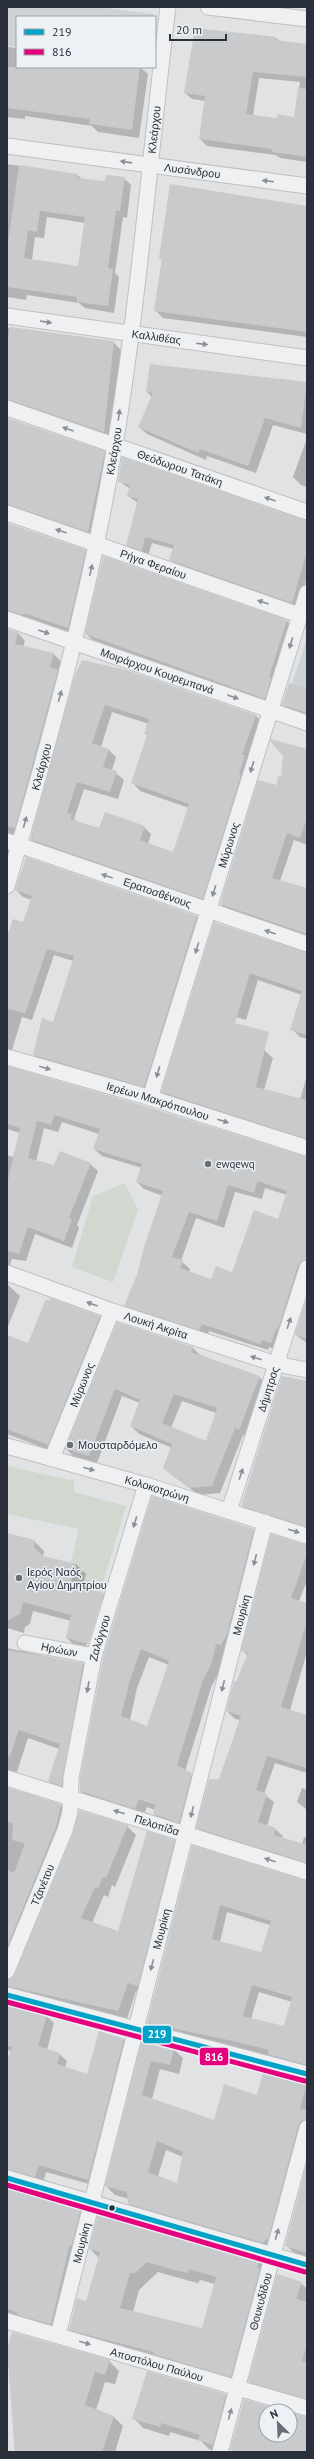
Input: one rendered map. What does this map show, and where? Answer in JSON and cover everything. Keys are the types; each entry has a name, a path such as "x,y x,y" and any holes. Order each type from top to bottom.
{"street":[{"name":"Κλεάρχου","path":"7,886 13,844 74,642 97,544 115,446 131,335 168,7"},
{"path":"208,7 307,19"},
{"name":"Λυσάνδρου","path":"7,146 307,186"},
{"name":"Καλλιθέας","path":"7,316 131,335 307,358"},
{"name":"Θεόδωρου Τατάκη","path":"7,408 307,512"},
{"name":"Ρήγα Φεραίου","path":"7,513 299,615"},
{"name":"Μύρωνος","path":"150,1098 307,592"},
{"name":"Μοιράρχου Κουρεμπανά","path":"7,619 307,723"},
{"name":"Ερατοσθένους","path":"13,844 307,944"},
{"name":"Ιερέων Μακρόπουλου","path":"7,1058 150,1098 307,1148"},
{"name":"Δήμητρος","path":"229,1511 307,1268"},
{"name":"Λουκή Ακρίτα","path":"7,1274 112,1312 276,1364 307,1370"},
{"name":"Μύρωνος","path":"52,1458 112,1312"},
{"name":"Κολοκοτρώνη","path":"7,1446 146,1485 307,1536"},
{"name":"Ζαλόγγου","path":"70,1796 94,1656 146,1485"},
{"name":"Μουρίκη","path":"58,2335 91,2200 265,1522"},
{"name":"Ηρώων","path":"25,1643 94,1656"},
{"name":"Πελοπίδα","path":"7,1778 70,1796 307,1872"},
{"name":"Τζανέτου","path":"7,1971 65,1830 70,1812 70,1796"},
{"path":"7,1995 307,2074"},
{"name":"Θουκυδίδου","path":"220,2452 307,2128"},
{"path":"7,2178 91,2200 307,2265"},
{"name":"Αποστόλου Παύλου","path":"7,2321 307,2408"}],"shaded area":[{"path":"7,7 99,7 154,14 153,16 16,16 16,47 7,46"},
{"path":"307,638 307,688 292,684"},
{"path":"125,1183 138,1210 113,1282 72,1267 93,1196"},
{"path":"7,1466 74,1481 74,1492 126,1506 100,1593 79,1588 71,1582 76,1564 71,1562 79,1529 7,1514"}],"building":[{"path":"195,28 276,37 275,40 307,44 307,77 253,72 246,114 277,118 277,114 294,117 298,88 307,89 307,157 272,152 272,149 199,139 205,96 184,93"},
{"path":"7,67 140,68 132,130 89,124 90,119 7,108"},
{"path":"19,165 78,174 77,178 105,181 106,175 125,177 120,211 116,211 108,268 113,269 108,306 77,302 77,297 7,287 7,250","holes":["40,211 85,217 78,266 24,258 28,230 37,232"]},
{"path":"170,184 307,206 307,332 154,311 162,259 159,258"},
{"path":"10,327 114,341 104,432 7,399 7,343"},
{"path":"150,364 307,382 301,428 265,418 248,466 200,449 198,453 138,427 153,393 146,392"},
{"path":"7,418 105,451 88,532 7,504"},
{"path":"122,457 307,521 307,551 292,603 169,560 174,545 145,537 142,551 126,545 138,499 127,496 130,485 118,482"},
{"path":"7,523 86,550 68,628 24,613 23,615 7,610"},
{"path":"103,556 287,620 269,677 271,677 265,699 85,634"},
{"path":"7,629 18,632 15,644 54,653 50,667 58,670 15,828 7,826"},
{"path":"82,660 126,670 256,715 242,755 245,755 239,774 241,775 203,899 32,840 33,837 31,836 75,675","holes":["105,705 149,719 144,734 147,735 131,783 189,804 173,852 140,840 145,826 105,812 99,828 70,819 72,814 67,813 77,782 110,792 117,771 103,767 109,749 92,743"]},
{"path":"289,683 307,688 307,713 282,705"},
{"path":"271,739 307,749 307,818 300,838 287,833 272,878 307,888 307,934 220,904 258,780 277,785 278,776 281,777 283,756 270,741"},
{"path":"26,857 197,916 144,1087 33,1055 42,1018 53,1022 74,956 47,949 25,1014 7,1008 7,937 13,919 23,922 32,896 15,890"},
{"path":"214,922 307,953 307,1035 290,1030 302,991 250,973 235,1023 269,1032 256,1087 307,1100 307,1139 161,1092"},
{"path":"7,1066 141,1105 307,1157 307,1259 301,1261 298,1265 278,1329 276,1329 271,1343 262,1340 260,1344 202,1324 199,1330 124,1306 138,1272 144,1247 163,1191 136,1182 142,1164 93,1149 100,1129 54,1115 51,1125 37,1121 28,1158 54,1165 60,1151 91,1163 69,1218 72,1219 64,1241 28,1227 19,1254 7,1251 7,1184 20,1128 7,1124","holes":["258,1181 287,1191 278,1219 254,1210 232,1272 216,1266 211,1279 180,1268 183,1260 172,1257 189,1212 217,1221 228,1185 254,1193"]},
{"path":"307,1297 307,1339 295,1335"},
{"path":"50,1298 100,1316 48,1445 7,1429 7,1335 28,1343 46,1299 49,1301"},
{"path":"117,1322 193,1347 191,1352 260,1376 239,1430 235,1428 212,1486 190,1488 163,1468 172,1444 130,1426 140,1400 115,1389 89,1456 65,1449","holes":["174,1394 217,1408 206,1441 162,1423"]},
{"path":"282,1376 307,1381 307,1527 241,1506"},
{"path":"152,1496 254,1529 227,1634 221,1645 216,1644 212,1662 203,1680 177,1765 192,1773 179,1823 153,1814 155,1805 139,1799 135,1809 80,1791 80,1779 103,1658","holes":["141,1649 169,1661 147,1726 121,1716 130,1680"]},
{"path":"7,1533 35,1540 34,1547 43,1556 76,1564 71,1582 80,1584 79,1588 104,1593 88,1644 66,1638 71,1615 23,1602 20,1614 7,1621"},
{"path":"271,1534 307,1545 307,1554 291,1598 307,1603 307,1621 281,1707 307,1715 307,1768 267,1756 256,1790 267,1794 258,1822 276,1828 274,1835 307,1845 307,1863 196,1828 209,1779 219,1779 241,1716 226,1711 234,1681 236,1682 248,1653 241,1651"},
{"path":"7,1650 83,1663 62,1786 48,1781 60,1744 19,1730 10,1756 7,1756"},
{"path":"7,1787 61,1804 56,1827 7,1947 7,1870 14,1873 25,1843 12,1840 13,1823 7,1822"},
{"path":"79,1810 128,1825 106,1878 103,1877 98,1888 95,1887 81,1918 118,1931 147,1831 175,1840 138,1986 128,1983 118,2011 7,1986 7,1980 15,1974 73,1833"},
{"path":"192,1845 307,1881 307,2065 268,2054 269,2050 147,2023","holes":["220,1905 271,1921 261,1952 212,1939","252,1985 292,1997 284,2026 243,2016"]},
{"path":"7,2004 47,2015 38,2046 60,2053 57,2064 87,2074 99,2031 124,2039 88,2180 39,2165 35,2177 7,2169 7,2060 12,2047 7,2046"},
{"path":"142,2040 174,2048 170,2065 151,2061 142,2095 214,2120 224,2084 257,2095 263,2072 307,2083 300,2109 307,2110 307,2119 301,2121 298,2126 268,2240 265,2239 264,2243 128,2204 127,2192 105,2186","holes":["157,2141 183,2152 177,2183 148,2172"]},
{"path":"307,2163 307,2253 285,2246"},
{"path":"7,2187 81,2209 72,2244 69,2247 51,2324 17,2315 18,2313 7,2309"},
{"path":"98,2214 259,2261 257,2268 260,2269 231,2377 153,2354 153,2352 69,2330 77,2298 86,2301 100,2252 89,2249","holes":["147,2262 188,2273 189,2269 216,2277 202,2328 120,2308 130,2273 135,2273"]},
{"path":"277,2274 302,2282 296,2299 307,2302 307,2344 302,2361 307,2363 307,2399 248,2382"},
{"path":"12,2332 110,2360 105,2375 95,2372 85,2405 114,2416 102,2452 15,2452 7,2351"},
{"path":"147,2371 226,2394 213,2445 198,2440 200,2435 161,2423 160,2427 132,2419"},
{"path":"244,2399 258,2403 258,2443 298,2443 298,2414 307,2417 307,2452 236,2452 230,2450"}],"transit line":[{"name":"219","path":"7,1995 307,2074"},
{"name":"816","path":"7,2002 305,2081"},
{"name":"219","path":"7,2178 307,2265"},
{"name":"816","path":"7,2185 305,2272"}],"place":[{"name":"ewqewq","path":"208,1164"},
{"name":"Μουσταρδόμελο","path":"70,1445"},
{"name":"Ιερός Ναός Αγίου Δημητρίου","path":"19,1578"}]}
